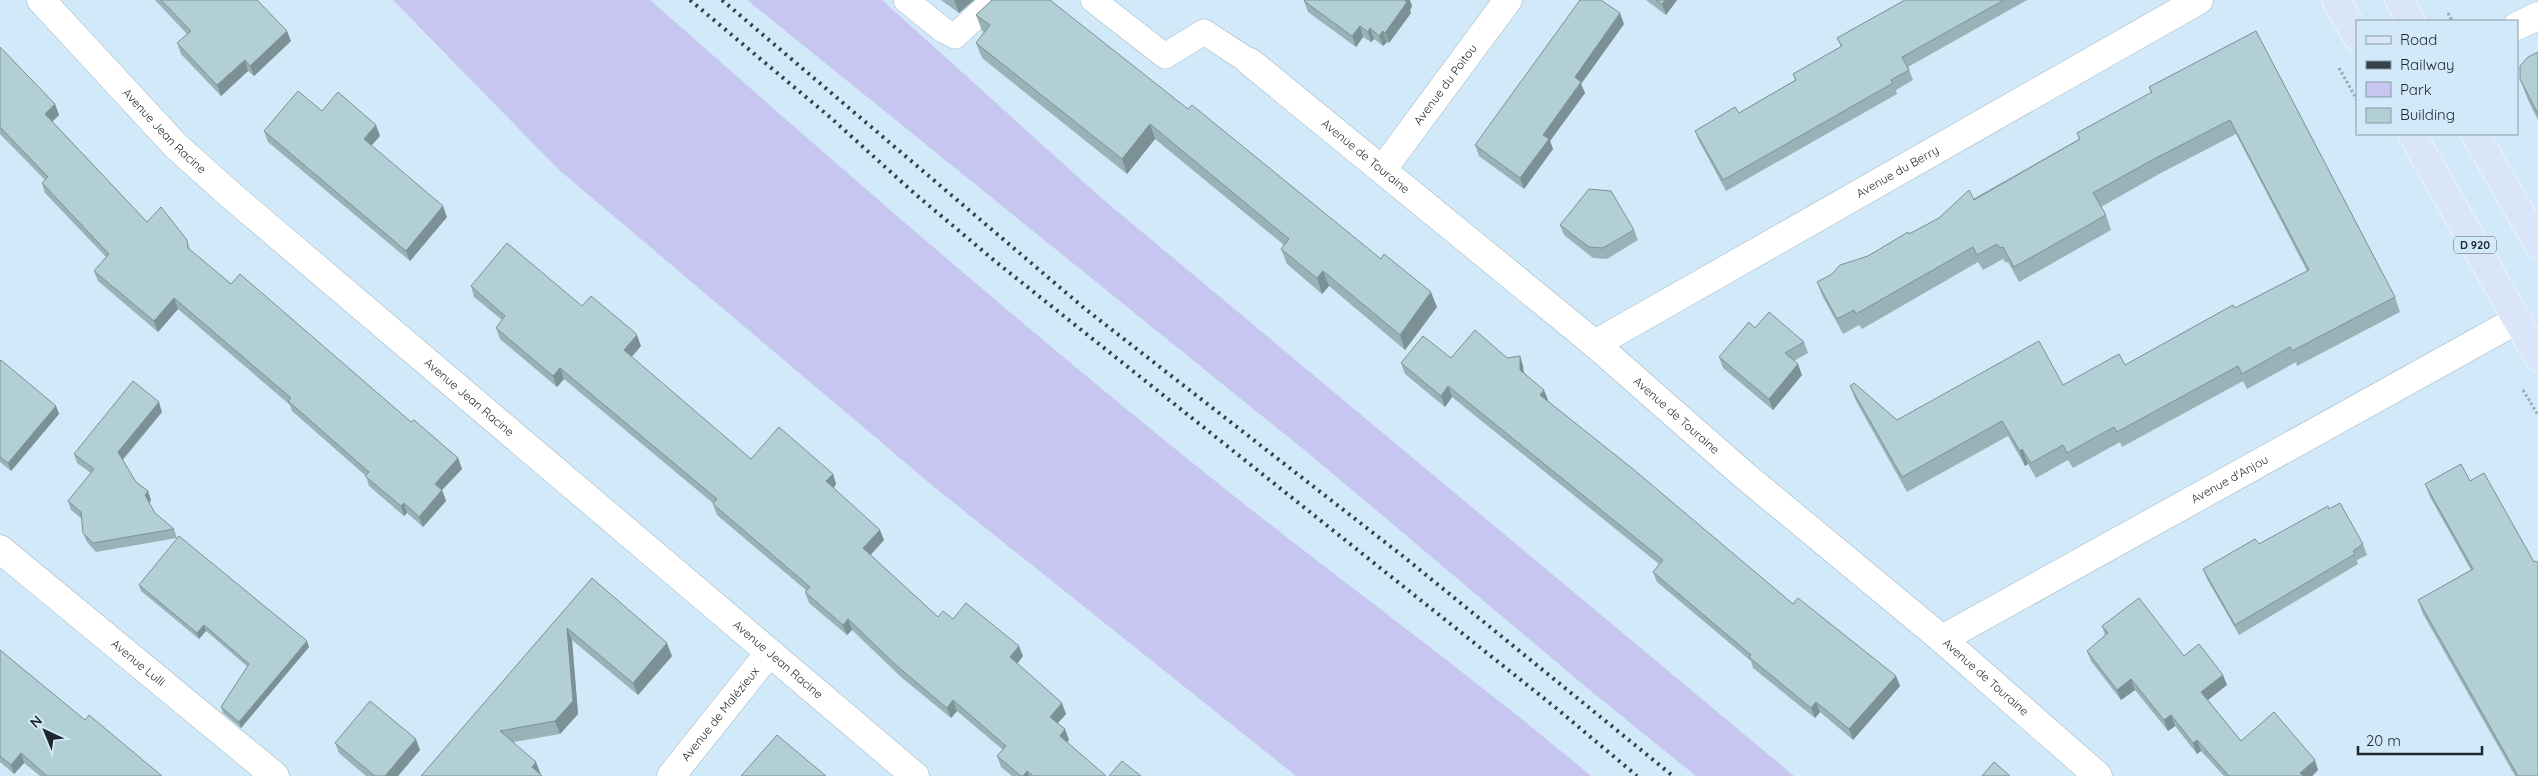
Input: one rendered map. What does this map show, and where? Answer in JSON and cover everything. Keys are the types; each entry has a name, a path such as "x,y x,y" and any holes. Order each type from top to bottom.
{"main road":[{"path":"2336,0 2356,35"},
{"path":"2399,0 2410,20"},
{"name":"D 920","path":"2413,135 2538,357"},
{"path":"2476,135 2534,237"}],"street":[{"name":"Avenue Jean Racine","path":"41,0 176,146 219,185 915,776"},
{"name":"Avenue du Poitou","path":"1383,169 1508,0"},
{"name":"Avenue du Berry","path":"1594,344 2198,0"},
{"path":"2518,26 2538,16"},
{"name":"Avenue de Touraine","path":"1250,62 1383,169 1418,201 1502,267 1594,344 1744,475 1942,639 2098,776"},
{"name":"Avenue d'Anjou","path":"1942,639 2517,320"},
{"name":"Avenue Lulli","path":"0,549 276,776"},
{"name":"Avenue de Malézieux","path":"671,776 769,653"}],"lane":[{"path":"906,0 943,30 955,36 994,0"},
{"path":"1093,0 1166,56 1204,32 1250,62"}],"green space":[{"path":"393,0 650,0 868,191 1164,440 1548,740 1591,776 1296,776 933,486 558,169"},
{"path":"747,0 882,0 1099,196 1794,776 1696,776 1592,692 1313,457"}],"building":[{"path":"161,0 257,0 287,31 250,66 245,60 217,85 177,43 191,31"},
{"path":"992,0 1050,0 1188,109 1192,105 1381,259 1384,254 1431,292 1400,335 1323,271 1317,278 1281,249 1289,239 1150,124 1122,159 976,43 990,25 976,15"},
{"path":"1305,0 1405,0 1407,2 1385,33 1383,31 1379,36 1370,28 1368,32 1360,26 1352,36"},
{"path":"1580,0 1601,0 1620,13 1575,77 1581,82 1543,135 1549,139 1520,178 1475,145"},
{"path":"1656,0 1665,0 1662,4"},
{"path":"1905,0 2004,0 1902,57 1909,70 1891,80 1893,83 1723,180 1695,131 1735,107 1739,113 1796,80 1793,74 1842,46 1837,38"},
{"path":"2256,31 2395,297 2292,351 2290,347 2242,374 2238,366 2117,432 2114,427 2067,453 2063,445 2031,463 2022,449 2020,451 2002,421 1902,477 1850,386 1854,383 1897,420 2039,341 2063,385 2119,354 2125,365 2233,305 2235,308 2309,270 2230,120 2093,193 2106,215 2014,267 2003,247 2000,248 1997,244 1977,255 1973,247 1856,314 1854,310 1837,319 1817,282 1832,274 1840,265 1868,256 1908,232 1909,234 1939,218 1969,190 1974,200 2080,139 2077,133 2152,92 2149,87"},
{"path":"0,47 55,104 45,114 147,222 161,207 187,240 188,248 231,284 240,274 411,422 414,420 458,458 435,484 442,490 419,517 404,503 401,506 365,476 369,472 288,401 291,398 174,298 154,321 94,271 109,254 42,183 48,177 0,127"},
{"path":"2538,52 2538,114 2520,79 2520,66 2528,57"},
{"path":"298,91 322,111 338,92 376,125 364,139 443,206 406,251 264,131"},
{"path":"1589,189 1611,191 1634,230 1603,248 1589,247 1560,225"},
{"path":"507,243 582,306 591,296 633,331 637,335 624,350 751,459 779,427 833,474 826,481 880,530 863,548 938,617 943,611 953,619 966,603 1019,646 1010,657 1062,703 1050,717 1065,729 1060,736 1106,776 1033,776 1027,771 1021,776 997,756 1006,746 953,700 947,708 897,666 848,619 843,625 805,592 810,587 713,504 717,499 560,368 553,376 496,328 505,316 471,286"},
{"path":"1769,312 1804,342 1785,353 1798,364 1769,399 1719,357 1749,322 1755,328"},
{"path":"1475,330 1507,358 1520,356 1520,370 1544,390 1540,395 1633,469 1793,604 1798,598 1896,676 1849,729 1816,702 1811,708 1749,657 1751,655 1653,572 1663,560 1448,386 1441,396 1401,363 1423,336 1451,358"},
{"path":"1,360 56,406 8,463 0,457"},
{"path":"133,381 159,402 118,452 136,482 148,491 145,495 155,513 174,529 93,543 83,533 81,512 68,501 94,469 74,454"},
{"path":"2461,464 2470,481 2484,473 2534,562 2538,563 2538,776 2518,776 2418,600 2473,569 2425,484"},
{"path":"2340,503 2363,544 2353,551 2355,554 2235,625 2203,569 2255,539 2259,544 2328,506 2329,509"},
{"path":"179,536 307,641 239,722 221,707 249,664 204,625 197,633 139,585"},
{"path":"592,578 667,643 633,683 567,628 573,701 555,721 500,731 536,762 532,767 542,776 421,776"},
{"path":"2139,598 2184,656 2199,644 2223,675 2201,692 2241,741 2274,712 2315,760 2300,773 2303,776 2229,776 2197,740 2193,743 2171,715 2164,720 2131,679 2117,690 2087,651 2108,633 2102,626"},
{"path":"0,650 85,720 89,715 162,776 47,776 21,753 11,765 0,756"},
{"path":"370,701 416,739 385,776 375,776 335,743"},
{"path":"777,735 826,776 741,776"},
{"path":"1122,761 1141,776 1109,776"},
{"path":"1994,762 2010,776 1982,776"}],"railway":[{"path":"690,0 831,118 914,193 996,262 1556,708 1637,776"},
{"path":"722,0 1084,308 1404,557 1673,776"}]}
